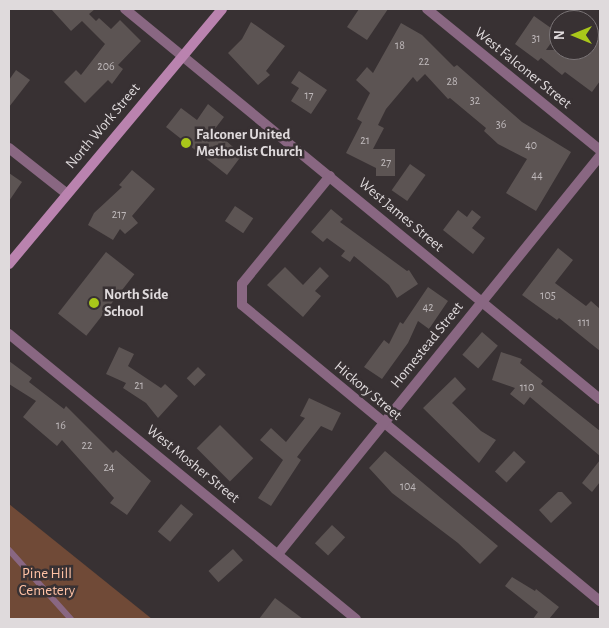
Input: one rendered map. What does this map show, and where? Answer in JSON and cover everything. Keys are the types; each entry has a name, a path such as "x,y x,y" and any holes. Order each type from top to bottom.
{"street":[{"name":"West James Street","path":"125,9 600,399"},
{"name":"North Work Street","path":"9,264 66,193 222,9"},
{"name":"West Falconer Street","path":"427,9 600,150"},
{"path":"9,148 66,193"},
{"name":"Homestead Street","path":"278,554 600,156"},
{"name":"Hickory Street","path":"330,176 242,284 240,296 247,311 600,601"},
{"name":"West Mosher Street","path":"9,334 356,619"}],"lane":[{"path":"9,550 71,619"}],"green space":[{"name":"Pine Hill Cemetery","path":"9,504 152,619 9,619"}],"building":[{"path":"51,9 95,9 89,14 96,21 99,18 111,29 120,20 141,41 118,65 123,69 112,84 108,80 85,103 64,82 76,70 81,75 105,44 82,21 71,31"},
{"path":"359,9 388,9 367,40 347,27"},
{"path":"534,16 549,27 549,46 546,50 549,50 549,60 599,60 600,32 600,81 592,92 565,72 562,75 541,58 538,61 515,44"},
{"path":"251,22 285,46 266,71 270,75 258,85 228,53 242,39"},
{"path":"401,23 422,35 454,67 457,65 522,122 571,152 536,211 506,193 527,159 498,144 484,131 486,128 450,98 448,99 425,74 417,82 413,77 386,109 378,125 384,128 373,149 395,149 395,176 376,176 376,168 346,153 362,122 357,119 370,93 356,80 367,67 373,73"},
{"path":"16,70 30,80 9,107 9,80"},
{"path":"299,71 327,90 311,114 291,101 299,88 291,83"},
{"path":"208,104 224,117 214,130 242,155 227,175 166,127 181,108 197,120"},
{"path":"410,164 426,175 407,201 392,190"},
{"path":"132,170 155,189 132,216 138,223 125,234 120,229 113,240 88,225 94,213 122,187 119,185"},
{"path":"9,173 22,182 9,201"},
{"path":"235,206 253,218 243,233 225,221"},
{"path":"331,209 343,219 340,222 407,271 409,270 418,284 397,298 389,285 354,256 350,262 341,256 345,251 327,238 323,242 311,232"},
{"path":"458,210 467,217 472,210 481,217 472,228 485,238 473,254 443,230"},
{"path":"558,248 573,260 555,283 586,306 591,301 600,309 600,351 559,318 557,320 522,295"},
{"path":"106,252 134,274 86,336 58,313"},
{"path":"285,267 303,285 320,267 329,276 315,291 321,296 303,317 267,285"},
{"path":"428,287 448,301 429,329 418,321 408,343 382,379 364,367 384,340 389,344 400,322 403,324"},
{"path":"482,332 498,346 478,368 462,355"},
{"path":"119,347 134,354 128,366 161,388 165,384 178,396 158,418 146,403 123,388 126,383 106,374"},
{"path":"501,352 522,359 520,363 543,381 541,384 600,431 600,456 530,397 524,405 510,394 515,388 492,380"},
{"path":"9,361 32,378 29,382 64,409 66,406 113,453 116,450 151,481 127,515 110,503 114,498 62,440 57,446 23,417 36,401 9,384"},
{"path":"198,367 206,375 194,386 187,378"},
{"path":"455,377 466,389 452,403 481,431 496,440 479,463 423,408"},
{"path":"309,398 341,413 332,431 321,426 297,457 301,460 271,506 258,498 283,460 260,440 271,428 286,442 305,418 300,416"},
{"path":"220,425 253,458 230,482 197,448"},
{"path":"385,451 498,546 480,564 458,543 392,493 369,468"},
{"path":"514,451 526,462 507,482 495,471"},
{"path":"600,460 600,482 592,492 582,483"},
{"path":"558,492 562,492 572,503 551,523 539,510"},
{"path":"181,504 193,514 170,542 158,532"},
{"path":"332,525 345,537 328,556 315,543"},
{"path":"233,549 243,560 219,582 208,571"},
{"path":"512,577 535,591 536,589 559,607 549,619 533,619 538,612 505,586"},
{"path":"275,598 303,619 259,619"}],"place":[{"name":"Falconer United Methodist Church","path":"186,143"},
{"name":"North Side School","path":"94,303"}]}
